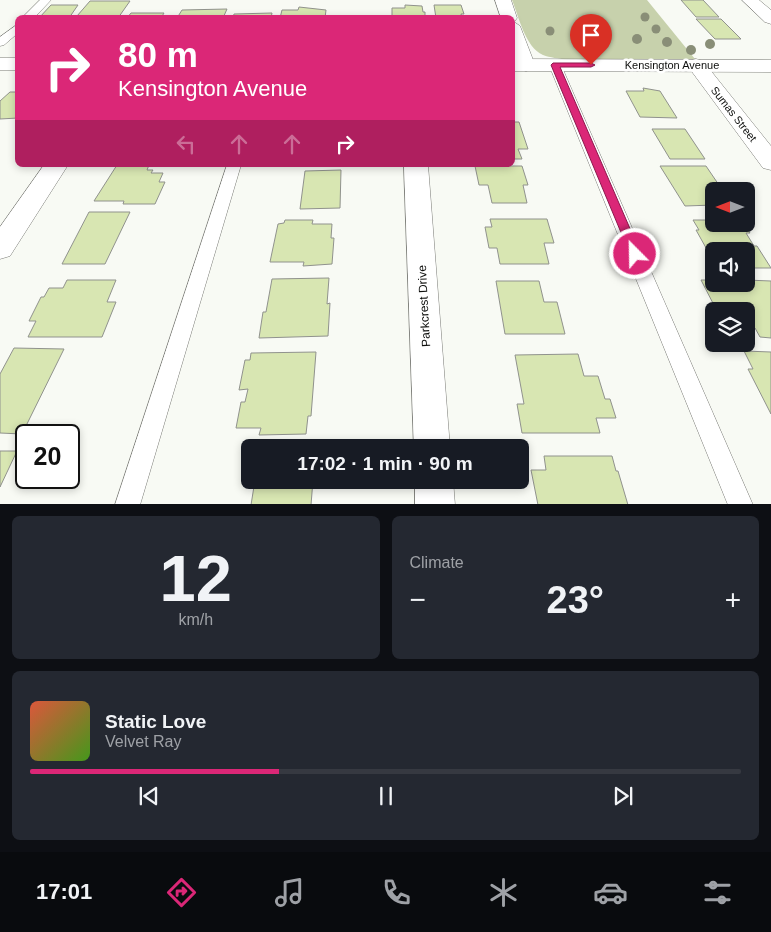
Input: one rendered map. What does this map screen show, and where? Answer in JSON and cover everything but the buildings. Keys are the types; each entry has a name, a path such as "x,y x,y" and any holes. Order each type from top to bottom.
{"street":[{"path":"503,0 508,15"},
{"path":"750,0 771,19"},
{"path":"515,43 519,65"},
{"path":"0,64 15,64"},
{"name":"Kensington Avenue","path":"519,65 771,66"},
{"name":"Sumas Street","path":"696,66 771,162"},
{"path":"0,248 55,167"},
{"name":"Parkcrest Drive","path":"416,167 431,439"},
{"path":"434,489 435,504"}],"lane":[{"path":"30,15 46,0"},
{"path":"0,43 15,29"},
{"path":"555,65 741,504"},
{"path":"127,504 233,167"}],"green space":[{"path":"512,0 647,0 695,59 566,60 546,56 537,51 527,39"}],"route":[{"path":"591,65 555,65 635,254"}]}
